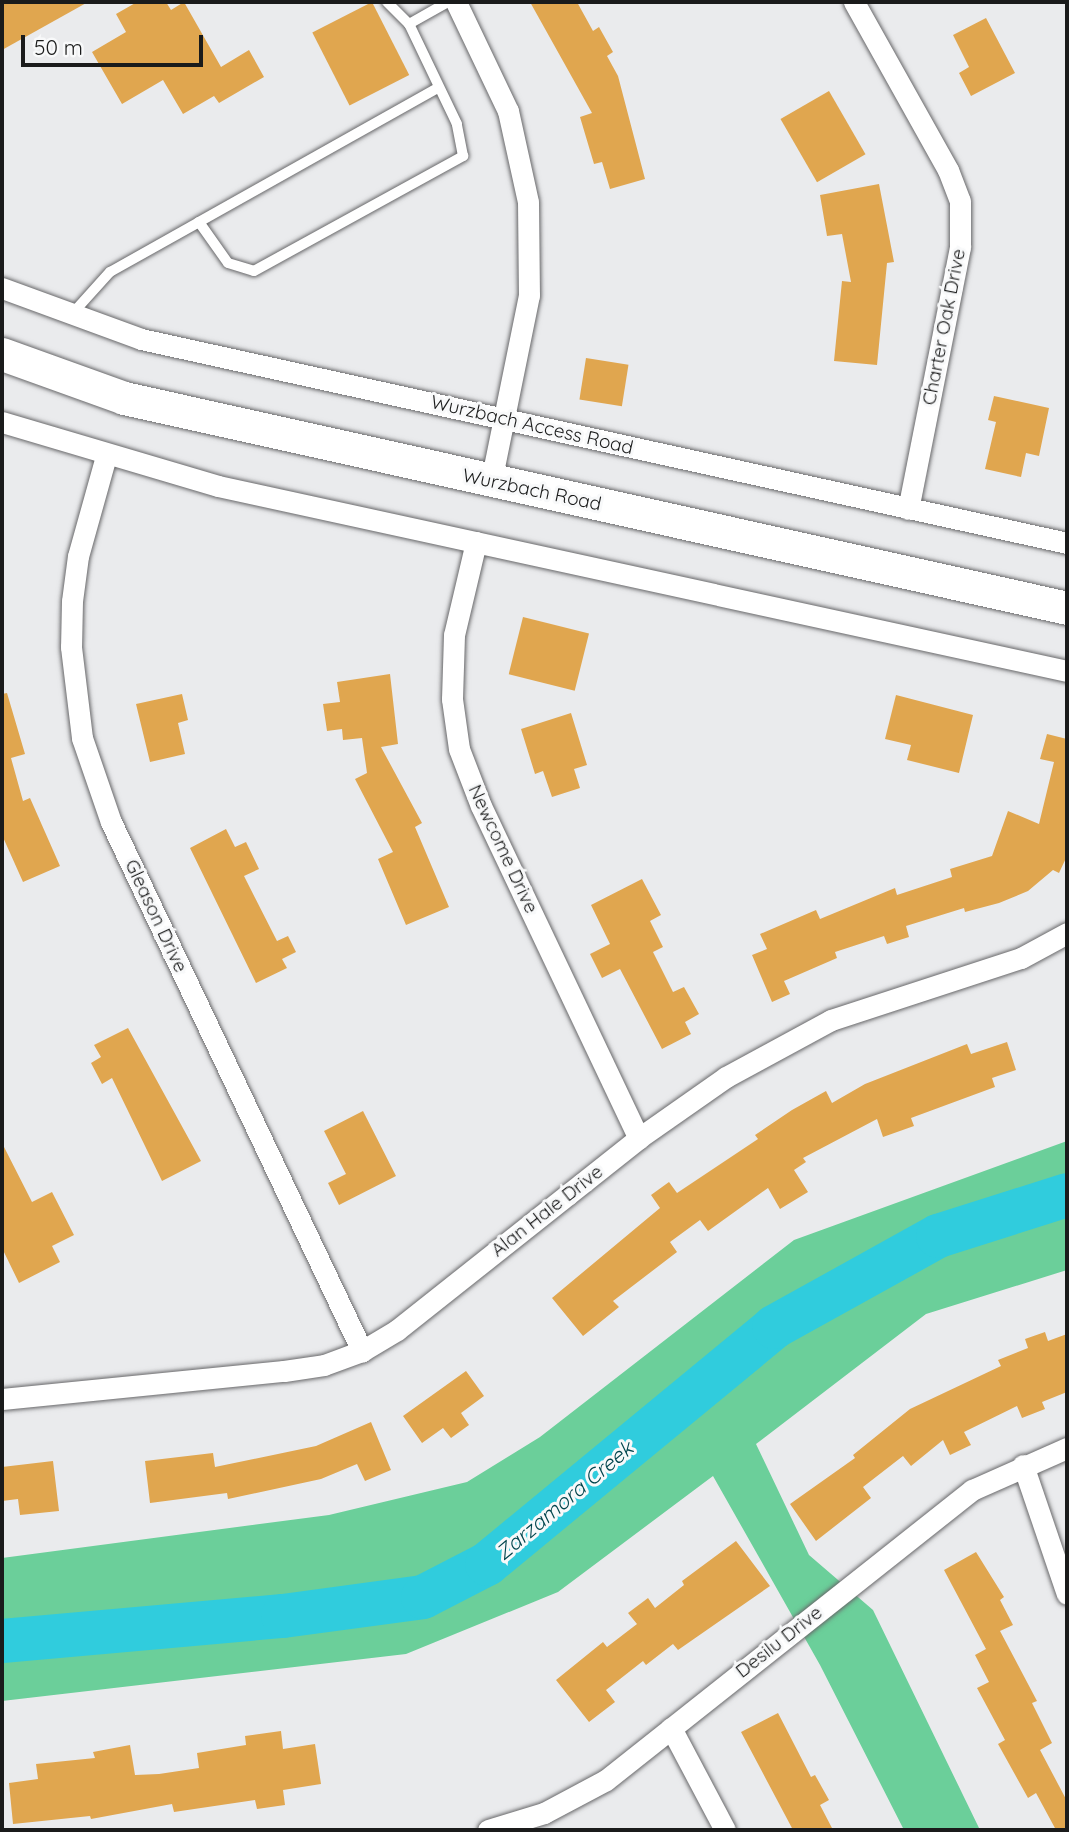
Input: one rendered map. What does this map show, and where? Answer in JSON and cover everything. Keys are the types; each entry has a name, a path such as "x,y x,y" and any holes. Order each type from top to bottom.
{"main road":[{"name":"Wurzbach Road","path":"2,354 124,398 1067,608"}],"street":[{"path":"456,2 508,111 528,202 529,295 506,420 491,481"},
{"name":"Charter Oak Drive","path":"854,2 948,170 960,201 960,247 908,509"},
{"name":"Wurzbach Access Road","path":"2,288 141,339 1067,543"},
{"path":"2,422 106,456 218,486 1067,671"},
{"name":"Gleason Drive","path":"106,456 78,556 72,601 71,647 82,738 111,822 362,1351"},
{"name":"Newcome Drive","path":"476,542 454,635 452,699 459,749 481,806 639,1138"},
{"name":"Alan Hale Drive","path":"2,1399 297,1369 362,1351 397,1330 639,1138 726,1077 831,1020 1021,958 1067,933"},
{"name":"Desilu Drive","path":"488,1830 576,1798 671,1728 951,1506 1023,1465 1067,1448"},
{"path":"1023,1465 1067,1594"},
{"path":"671,1728 725,1830"}],"lane":[{"path":"199,222 228,263 254,271 463,156 457,124 409,24 387,2"},
{"path":"409,24 448,2"},
{"path":"72,314 110,272 438,88"}],"green space":[{"path":"1067,1141 1067,1270 926,1314 756,1444 809,1555 873,1610 980,1830 904,1830 820,1665 713,1476 558,1592 406,1654 2,1701 2,1558 329,1515 467,1482 540,1437 794,1240"}],"building":[{"path":"2,2 88,2 2,50"},
{"path":"137,2 166,2 171,10 184,2 221,67 249,50 264,77 219,103 214,96 183,114 163,80 122,104 92,52 126,32 116,14"},
{"path":"372,2 409,75 350,105 312,32"},
{"path":"530,2 577,2 593,31 599,27 613,52 607,56 618,76 645,179 610,189 602,162 594,164 580,117 592,113"},
{"path":"986,18 1015,73 971,96 959,73 969,67 953,35"},
{"path":"829,91 866,154 817,182 781,119"},
{"path":"879,184 894,262 887,263 877,365 834,361 842,281 851,282 842,234 827,236 820,195"},
{"path":"586,358 628,365 622,406 579,399"},
{"path":"994,396 1049,408 1039,456 1026,453 1021,477 985,469 996,422 988,420"},
{"path":"523,617 589,633 575,691 509,674"},
{"path":"390,674 398,744 381,747 422,823 415,827 449,907 406,925 378,859 393,852 355,779 367,773 362,738 343,740 342,729 327,731 323,704 340,702 337,682"},
{"path":"7,693 25,754 11,758 23,801 30,798 60,866 23,882 2,835 2,694"},
{"path":"182,694 188,720 178,723 185,754 150,762 136,704"},
{"path":"896,695 973,715 959,773 907,760 911,745 885,739"},
{"path":"571,713 587,765 574,769 580,788 552,797 543,771 535,774 521,729"},
{"path":"1047,734 1067,739 1067,856 1059,873 1053,870 1028,891 999,903 965,912 964,908 906,926 909,937 887,944 884,936 835,952 837,958 784,981 790,994 772,1002 752,955 767,949 760,934 816,910 820,919 895,888 897,895 952,877 950,869 992,856 1008,811 1039,824 1054,762 1040,759"},
{"path":"226,829 235,847 246,842 259,869 244,876 277,941 288,936 296,952 282,959 287,968 256,983 190,848"},
{"path":"642,879 661,915 650,921 663,947 653,952 673,992 684,987 699,1014 685,1022 691,1034 662,1049 620,969 602,978 590,954 610,944 591,905"},
{"path":"128,1028 201,1161 162,1181 112,1078 102,1084 91,1063 101,1057 94,1045"},
{"path":"1007,1042 1016,1070 992,1078 995,1087 911,1118 914,1126 883,1137 877,1119 803,1158 806,1162 794,1170 808,1192 780,1209 768,1188 708,1231 700,1220 670,1242 677,1252 613,1301 619,1307 583,1336 552,1298 660,1208 651,1195 669,1182 677,1193 758,1139 755,1135 792,1110 826,1091 832,1103 865,1084 967,1044 971,1054"},
{"path":"363,1111 396,1176 339,1205 328,1183 346,1174 324,1131"},
{"path":"2,1143 32,1202 52,1192 74,1235 52,1246 60,1262 19,1283 2,1248"},
{"path":"1045,1332 1048,1341 1067,1334 1067,1392 1042,1402 1045,1409 1022,1418 1017,1406 964,1432 971,1445 950,1455 943,1440 911,1466 903,1456 863,1487 871,1498 816,1541 790,1504 855,1458 853,1455 910,1409 1001,1366 998,1360 1028,1348 1025,1339"},
{"path":"466,1371 484,1396 461,1413 469,1425 451,1438 443,1428 422,1443 403,1416"},
{"path":"371,1422 391,1470 365,1481 357,1464 321,1479 228,1499 227,1493 150,1503 145,1461 213,1453 215,1467 316,1446"},
{"path":"53,1461 59,1511 20,1515 18,1499 2,1501 2,1467"},
{"path":"736,1541 770,1586 678,1650 673,1644 646,1665 643,1661 606,1690 615,1702 589,1722 556,1680 603,1642 607,1647 637,1624 628,1613 648,1598 655,1608 684,1585 682,1581"},
{"path":"976,1552 1004,1597 1000,1600 1013,1625 1000,1631 1037,1701 1032,1703 1052,1743 1040,1750 1067,1801 1067,1830 1056,1830 1036,1793 1028,1798 998,1744 1005,1740 977,1688 989,1682 975,1655 986,1649 944,1570"},
{"path":"778,1713 811,1777 815,1775 829,1800 820,1805 833,1830 793,1830 741,1732"},
{"path":"281,1731 283,1749 315,1744 321,1784 283,1790 285,1805 257,1809 255,1800 174,1812 172,1804 91,1819 90,1816 13,1824 9,1783 38,1779 36,1764 95,1758 93,1752 130,1745 135,1775 159,1774 199,1768 197,1753 246,1745 245,1736"}],"waterway":[{"name":"Zarzamora Creek","path":"2,1641 283,1616 423,1597 487,1564 774,1327 938,1236 1067,1195"}]}
